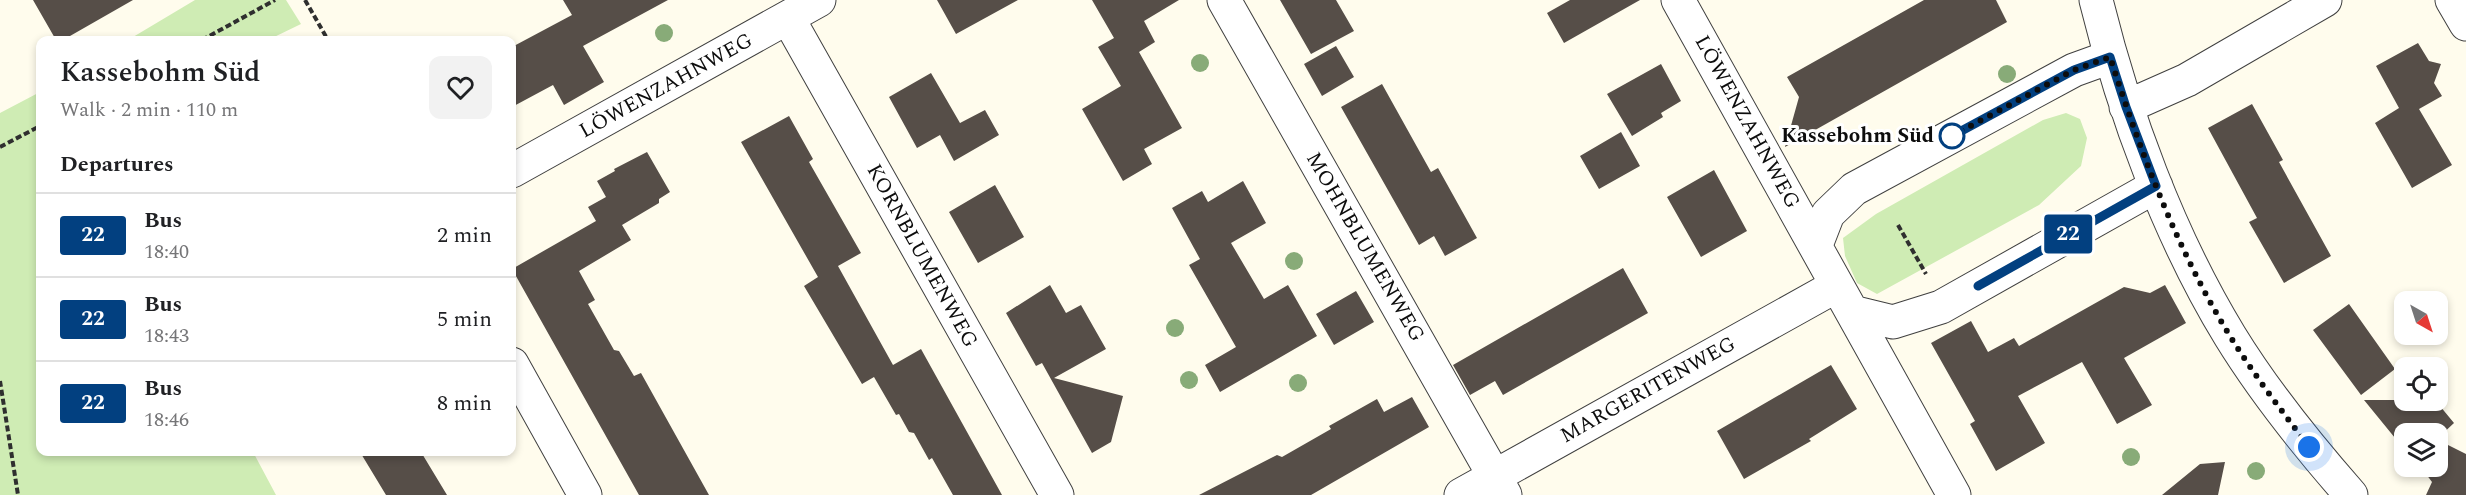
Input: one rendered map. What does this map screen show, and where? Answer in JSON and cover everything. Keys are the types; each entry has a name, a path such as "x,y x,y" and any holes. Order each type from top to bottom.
{"street":[{"name":"LÖWENZAHNWEG","path":"516,169 819,0"},
{"name":"MOHNBLUMENWEG","path":"1224,0 1500,486"},
{"name":"LÖWENZAHNWEG","path":"1678,0 1816,244"},
{"path":"2096,0 2110,57 2126,107 2156,186 2206,294 2230,337 2309,447 2351,495"},
{"path":"2126,107 2187,80 2325,0"},
{"path":"2452,0 2466,24"},
{"name":"KORNBLUMENWEG","path":"788,18 1057,495"},
{"path":"1954,495 1844,299 1816,244 1828,214 1854,189 2074,70 2110,57"},
{"path":"1844,299 1893,322 1941,307 2156,186"},
{"name":"MARGERITENWEG","path":"1461,495 1500,486 1844,299"},
{"path":"516,371 585,495"}],"path":[{"path":"209,36 275,0"},
{"path":"304,0 326,36"},
{"path":"0,147 36,128"},
{"path":"1898,225 1928,277"},
{"path":"0,381 18,495"}],"green space":[{"path":"195,0 286,0 301,24 276,36 135,36"},
{"path":"36,94 36,456 255,456 276,495 0,495 0,113"},
{"path":"2066,113 2080,119 2087,138 2081,166 2039,205 1877,294 1857,283 1845,256 1843,238 1876,214 2043,120"}],"building":[{"path":"33,0 133,0 70,36 54,36"},
{"path":"563,0 668,0 583,46 604,82 564,105 553,85 516,105 516,45 572,15"},
{"path":"937,0 1018,0 956,34"},
{"path":"1092,0 1179,0 1144,21 1155,42 1139,52 1182,128 1144,149 1152,164 1123,181 1082,109 1121,86 1098,47 1114,38"},
{"path":"1280,0 1336,0 1354,31 1311,54"},
{"path":"1570,0 1640,0 1564,43 1547,13"},
{"path":"1924,0 1996,0 2007,22 1785,147 1799,97 1787,77"},
{"path":"2418,43 2429,61 2441,64 2434,83 2442,96 2419,109 2452,165 2412,188 2375,123 2399,108 2376,66"},
{"path":"1336,46 1354,77 1322,96 1304,64"},
{"path":"1661,64 1681,101 1661,113 1663,117 1632,136 1607,94"},
{"path":"931,73 960,123 985,110 999,135 954,161 940,135 917,148 889,97"},
{"path":"1382,84 1431,172 1438,168 1477,238 1445,256 1434,236 1419,245 1341,107"},
{"path":"2252,104 2283,160 2279,162 2331,256 2284,283 2249,222 2257,218 2208,128"},
{"path":"789,116 813,159 809,162 861,253 838,266 893,365 921,349 1002,495 953,495 932,458 929,460 914,433 909,432 899,414 896,415 874,377 862,384 804,286 818,277 741,142"},
{"path":"1621,132 1640,166 1599,189 1580,156"},
{"path":"647,152 670,192 659,199 659,203 622,225 631,240 579,271 595,300 588,304 614,350 619,351 634,376 641,373 709,495 639,495 516,276 516,267 596,221 588,207 606,197 597,181 615,171 614,169"},
{"path":"1714,170 1747,231 1701,257 1667,197"},
{"path":"1243,181 1266,223 1231,243 1264,299 1288,285 1317,336 1220,392 1205,365 1236,347 1189,265 1200,259 1172,208 1202,191 1208,202"},
{"path":"995,185 1024,237 978,263 949,212"},
{"path":"1623,268 1648,313 1503,395 1495,381 1470,395 1453,365"},
{"path":"1050,285 1066,313 1081,305 1106,349 1054,378 1123,396 1111,442 1092,453 1042,363 1036,366 1006,313"},
{"path":"2165,285 2186,323 2124,358 2152,405 2117,424 2082,362 2018,396 2045,443 1996,471 1970,424 1975,421 1931,343 1971,321 1988,352 2014,338 2019,346 2124,287 2150,293"},
{"path":"1356,291 1374,322 1334,345 1316,314"},
{"path":"2349,304 2394,370 2361,395 2313,330"},
{"path":"1831,365 1857,409 1809,439 1811,441 1744,479 1717,431"},
{"path":"1412,397 1429,427 1311,495 1199,495 1277,455 1282,457 1331,429 1329,426 1377,399 1384,412"},
{"path":"2364,400 2394,400 2394,411 2444,411 2454,423 2448,429 2448,423 2394,423 2394,437"},
{"path":"2448,445 2466,454 2466,495 2426,495 2432,482 2428,477 2448,477"},
{"path":"362,456 423,456 447,495 386,495"},
{"path":"2225,462 2218,495 2162,495 2200,464"}],"bus line":[{"name":"22","path":"1952,136 2074,70 2110,57 2156,186 1978,286"}],"place":[{"name":"Kassebohm Süd","path":"1952,136"}],"route":[{"path":"1952,136 2074,70 2110,57 2156,186 2206,294 2230,337 2270,396 2309,447"}]}
